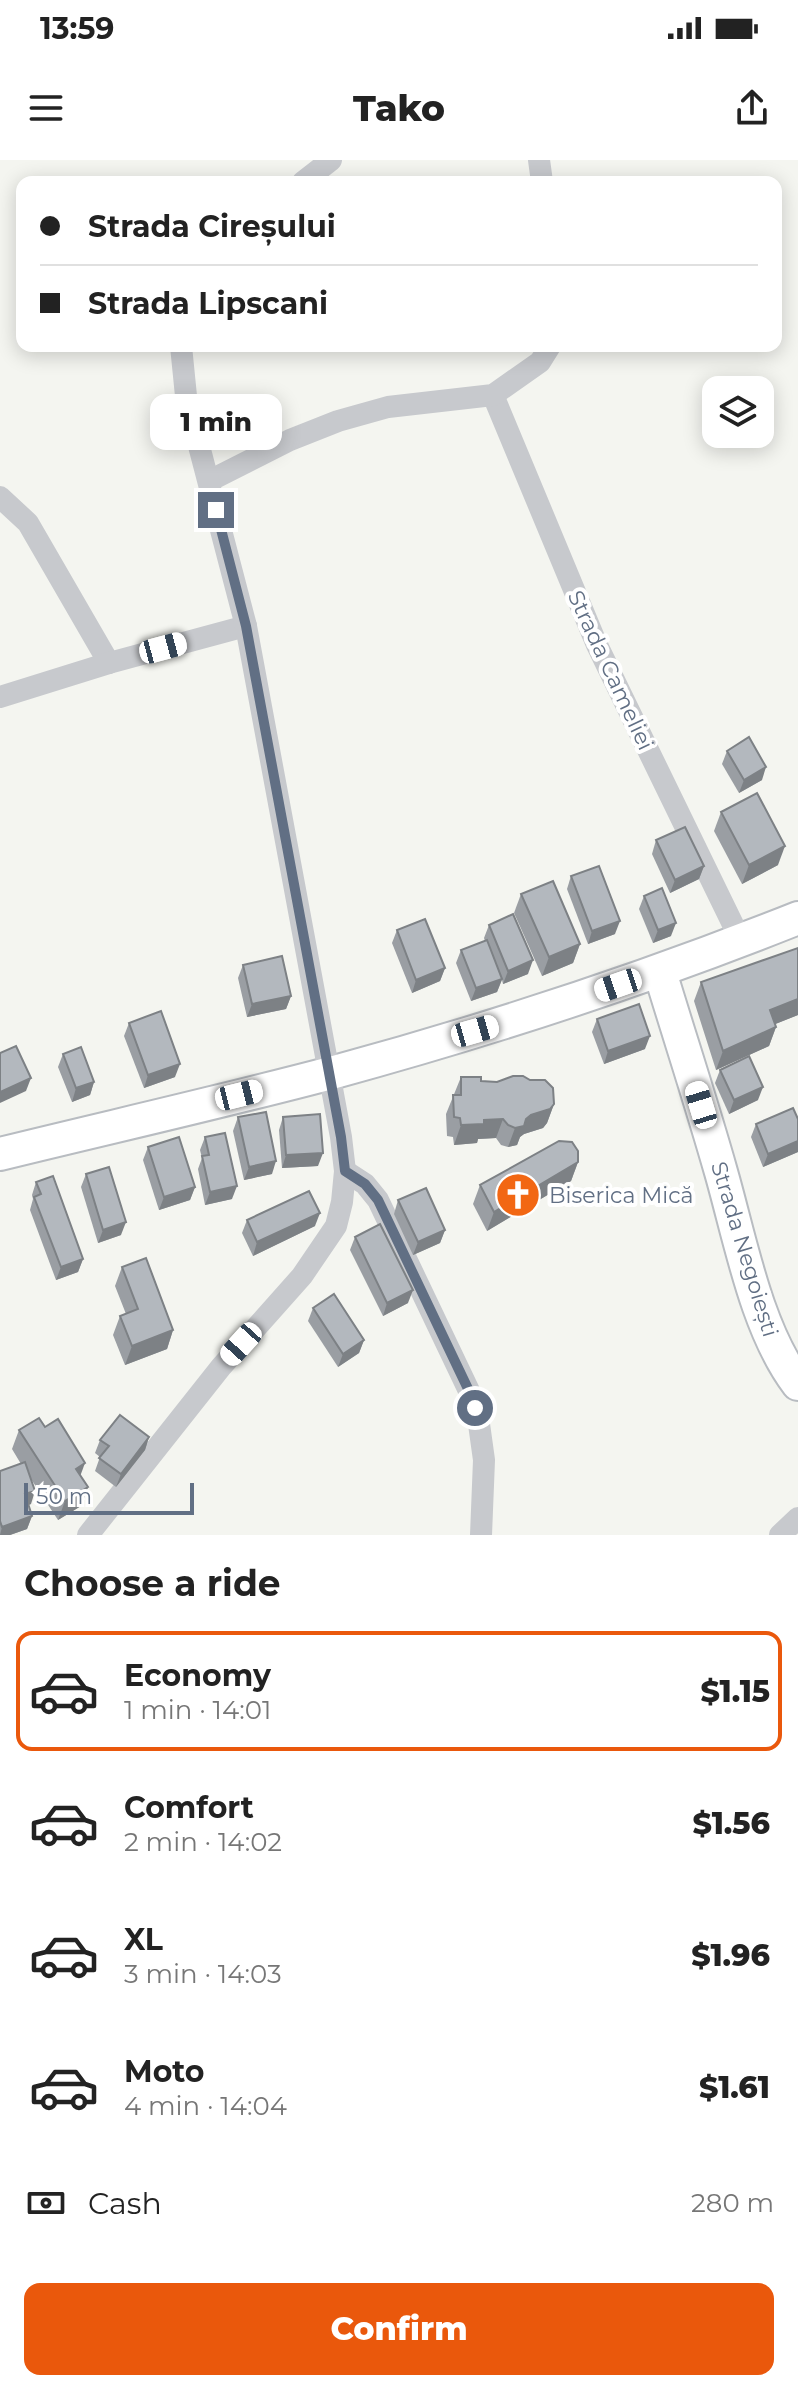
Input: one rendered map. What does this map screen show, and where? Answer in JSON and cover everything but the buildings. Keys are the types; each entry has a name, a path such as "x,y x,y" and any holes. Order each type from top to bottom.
{"main road":[{"path":"0,1154 329,1073 535,1013 660,972 798,918"},
{"name":"Strada Negoiești","path":"660,972 758,1300 773,1343 798,1384"}],"street":[{"path":"311,176 331,160"},
{"path":"88,1535 221,1367 302,1276 336,1226 345,1171 246,626 186,396 182,352"},
{"path":"209,481 290,440 338,421 388,407 493,395 540,362 546,352"},
{"name":"Strada Cameliei","path":"493,395 597,645 741,941"},
{"path":"0,497 28,523 109,663"},
{"path":"0,697 109,663 246,626"},
{"path":"345,1171 365,1184 378,1200 470,1393 479,1424 484,1460 481,1535"},
{"path":"780,1535 798,1518"}],"place":[{"name":"Biserica Mică","path":"518,1195"}],"route":[{"path":"216,510 246,626 345,1171 365,1184 378,1200 475,1408"}]}
